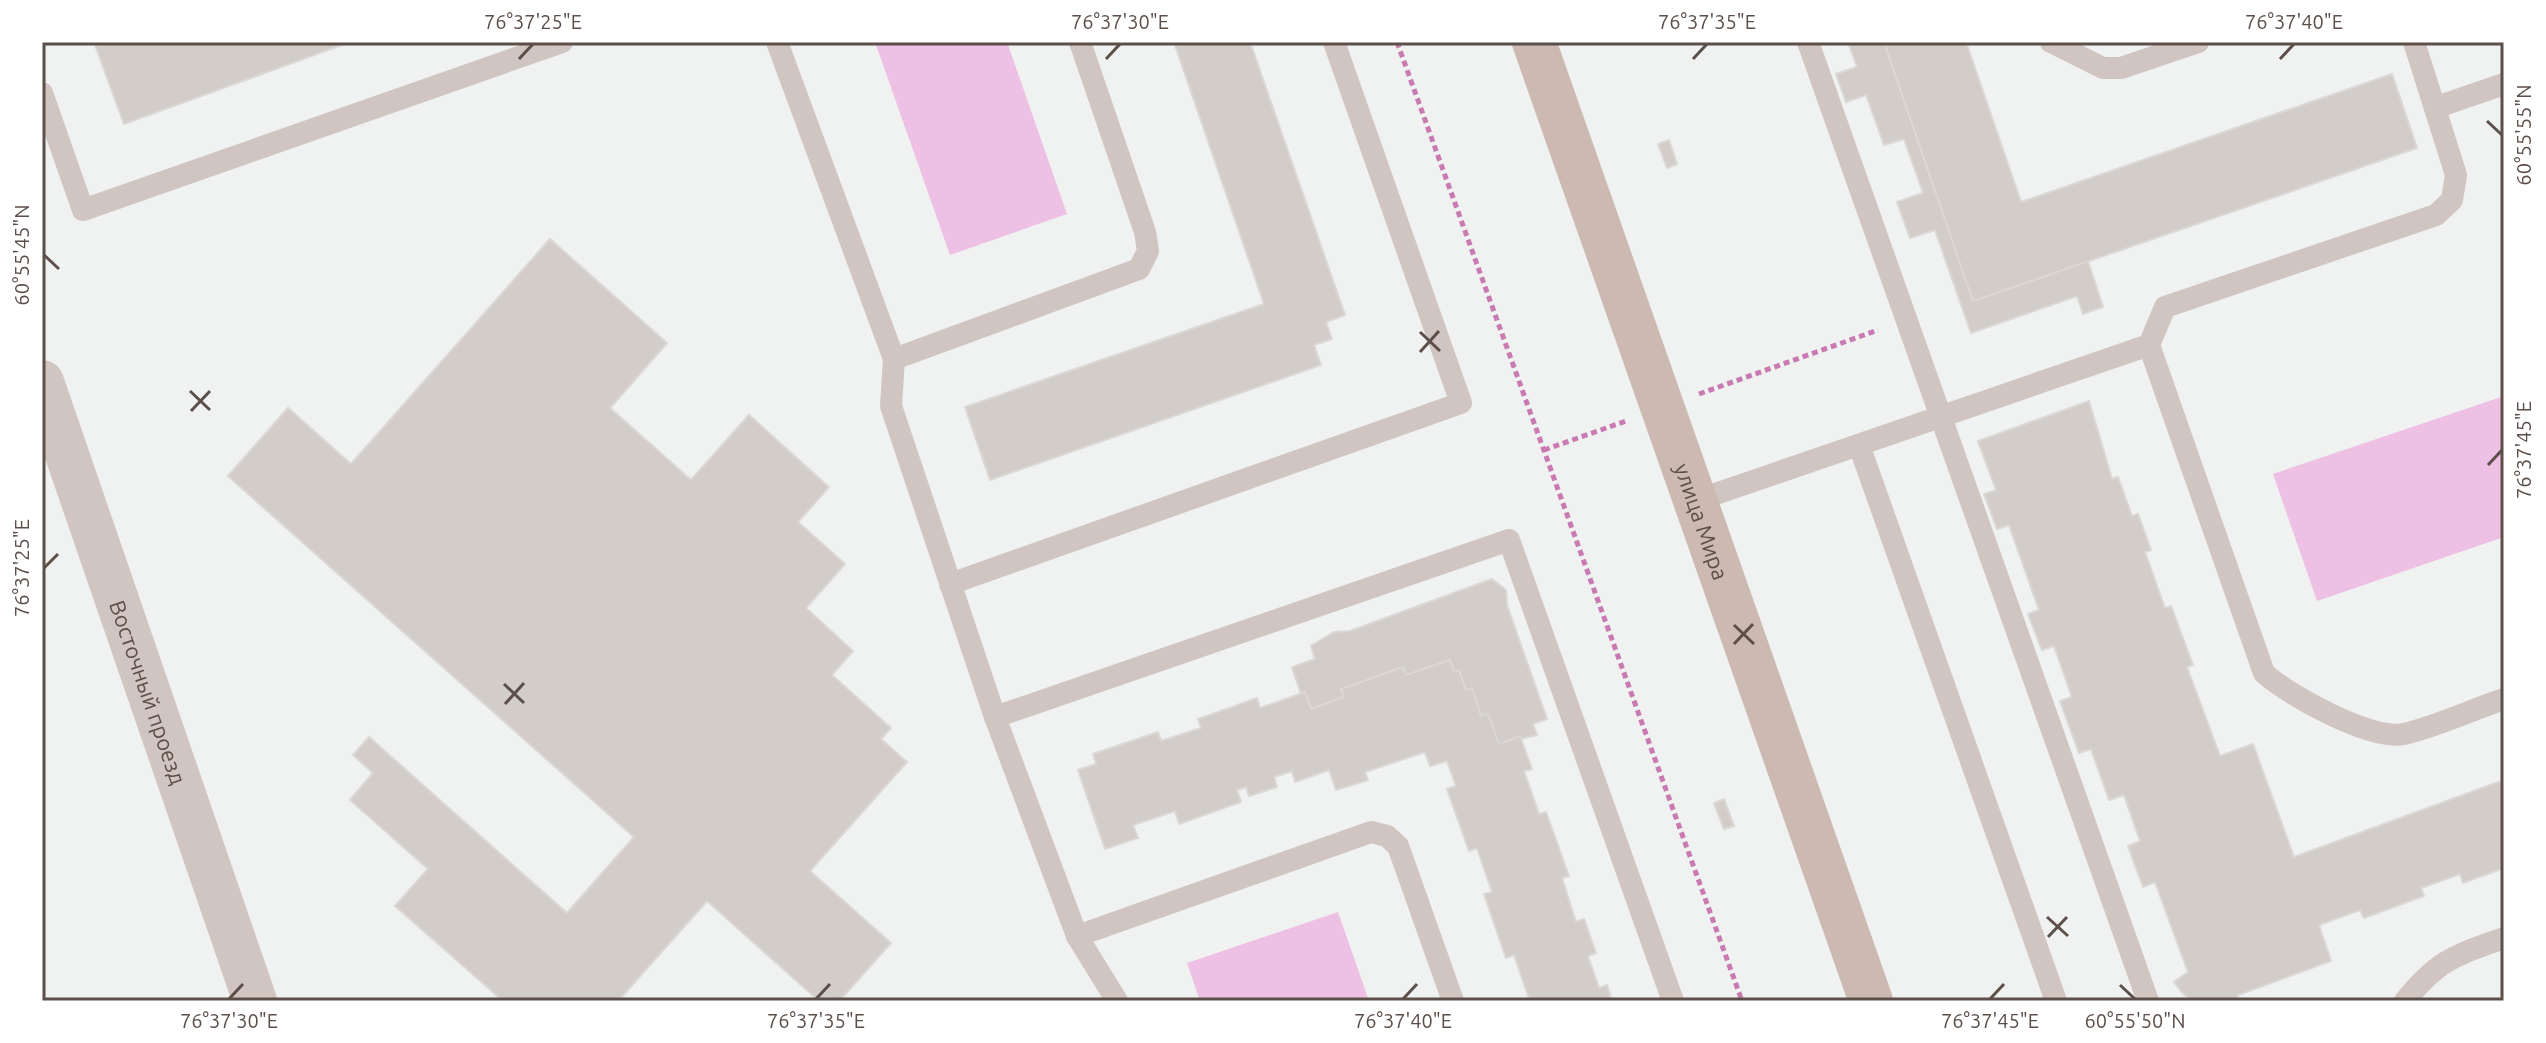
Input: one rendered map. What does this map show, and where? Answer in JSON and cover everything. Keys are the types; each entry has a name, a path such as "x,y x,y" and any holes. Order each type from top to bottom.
{"main road":[{"name":"улица Мира","path":"1534,42 1698,500 1871,1001"}],"street":[{"name":"Восточный проезд","path":"42,382 255,1001"}],"lane":[{"path":"42,93 83,210 562,42"},
{"path":"777,42 894,359 891,406 995,717 1077,936 1117,1001"},
{"path":"894,359 1139,269 1148,251 1145,232 1080,42"},
{"path":"950,584 1461,403 1334,42"},
{"path":"1808,42 2148,1001"},
{"path":"2051,42 2103,68 2121,68 2198,42"},
{"path":"2414,42 2456,175 2452,200 2436,215 2165,307 2149,345 2264,673 2282,689 2380,735 2402,734 2504,699"},
{"path":"2437,107 2504,84"},
{"path":"1698,500 2149,345"},
{"path":"1859,445 2056,1001"},
{"path":"995,717 1509,540 1673,1001"},
{"path":"1077,936 1371,832 1387,836 1398,846 1453,1001"},
{"path":"2405,1001 2428,972 2449,958 2504,938"}],"path":[{"path":"1397,42 1742,1001"},
{"path":"1544,450 1887,327"}],"shaded area":[{"path":"875,42 1007,42 1067,214 950,255"},
{"path":"2504,396 2504,537 2317,601 2273,474"},
{"path":"1338,912 1369,1001 1200,1001 1187,963"}],"building":[{"path":"94,42 350,42 124,124"},
{"path":"1174,42 1250,42 1345,315 1326,322 1332,339 1314,345 1321,365 990,480 965,407 1264,304"},
{"path":"1848,42 1884,42 1973,301 2088,261 2103,307 2083,314 2077,296 1971,333 1935,230 1910,238 1897,202 1923,193 1904,139 1884,145 1866,95 1846,102 1836,74 1857,67"},
{"path":"1884,42 1966,42 2021,202 2392,74 2417,148 1973,301"},
{"path":"1669,140 1677,164 1667,168 1658,144"},
{"path":"550,239 667,343 610,408 691,480 749,415 829,487 798,522 845,564 806,608 853,651 832,675 891,728 881,739 907,762 810,871 891,943 839,1001 819,1001 707,901 618,1001 503,1001 395,906 428,869 350,800 373,773 353,755 369,737 567,913 634,837 228,476 288,408 351,464"},
{"path":"2089,401 2112,479 2118,477 2132,516 2138,514 2151,550 2145,552 2165,608 2171,606 2193,665 2187,667 2220,756 2253,744 2294,857 2504,780 2504,868 2463,883 2460,874 2421,888 2424,896 2364,918 2360,910 2319,925 2331,961 2238,995 2238,1001 2191,1001 2181,991 2174,982 2188,972 2155,882 2143,887 2128,846 2140,841 2124,795 2109,800 2091,749 2079,753 2060,701 2072,697 2054,646 2042,650 2028,614 2039,610 2009,525 1997,529 1984,494 1996,490 1978,441"},
{"path":"1492,579 1506,590 1507,605 1547,719 1533,724 1537,735 1499,744 1488,714 1481,716 1472,688 1466,690 1459,670 1454,672 1450,660 1406,675 1403,667 1341,689 1344,697 1311,709 1305,692 1301,694 1292,667 1315,659 1311,646 1334,632 1350,631"},
{"path":"1450,660 1454,672 1459,670 1466,690 1472,688 1481,716 1488,714 1499,744 1520,736 1532,769 1524,771 1539,814 1546,812 1569,876 1562,878 1576,922 1584,919 1596,953 1588,956 1599,988 1607,985 1612,1001 1530,1001 1514,955 1506,958 1484,894 1492,892 1477,848 1469,851 1447,789 1456,786 1447,761 1430,766 1425,752 1365,772 1368,780 1336,790 1329,770 1295,782 1292,771 1274,777 1277,787 1249,796 1246,787 1237,790 1241,802 1179,824 1175,811 1133,825 1138,838 1105,849 1078,770 1096,764 1093,754 1158,732 1161,741 1201,728 1198,719 1257,698 1260,708 1305,692 1311,709 1344,697 1341,689 1403,667 1406,675"},
{"path":"1724,799 1734,826 1724,829 1714,803"}]}
